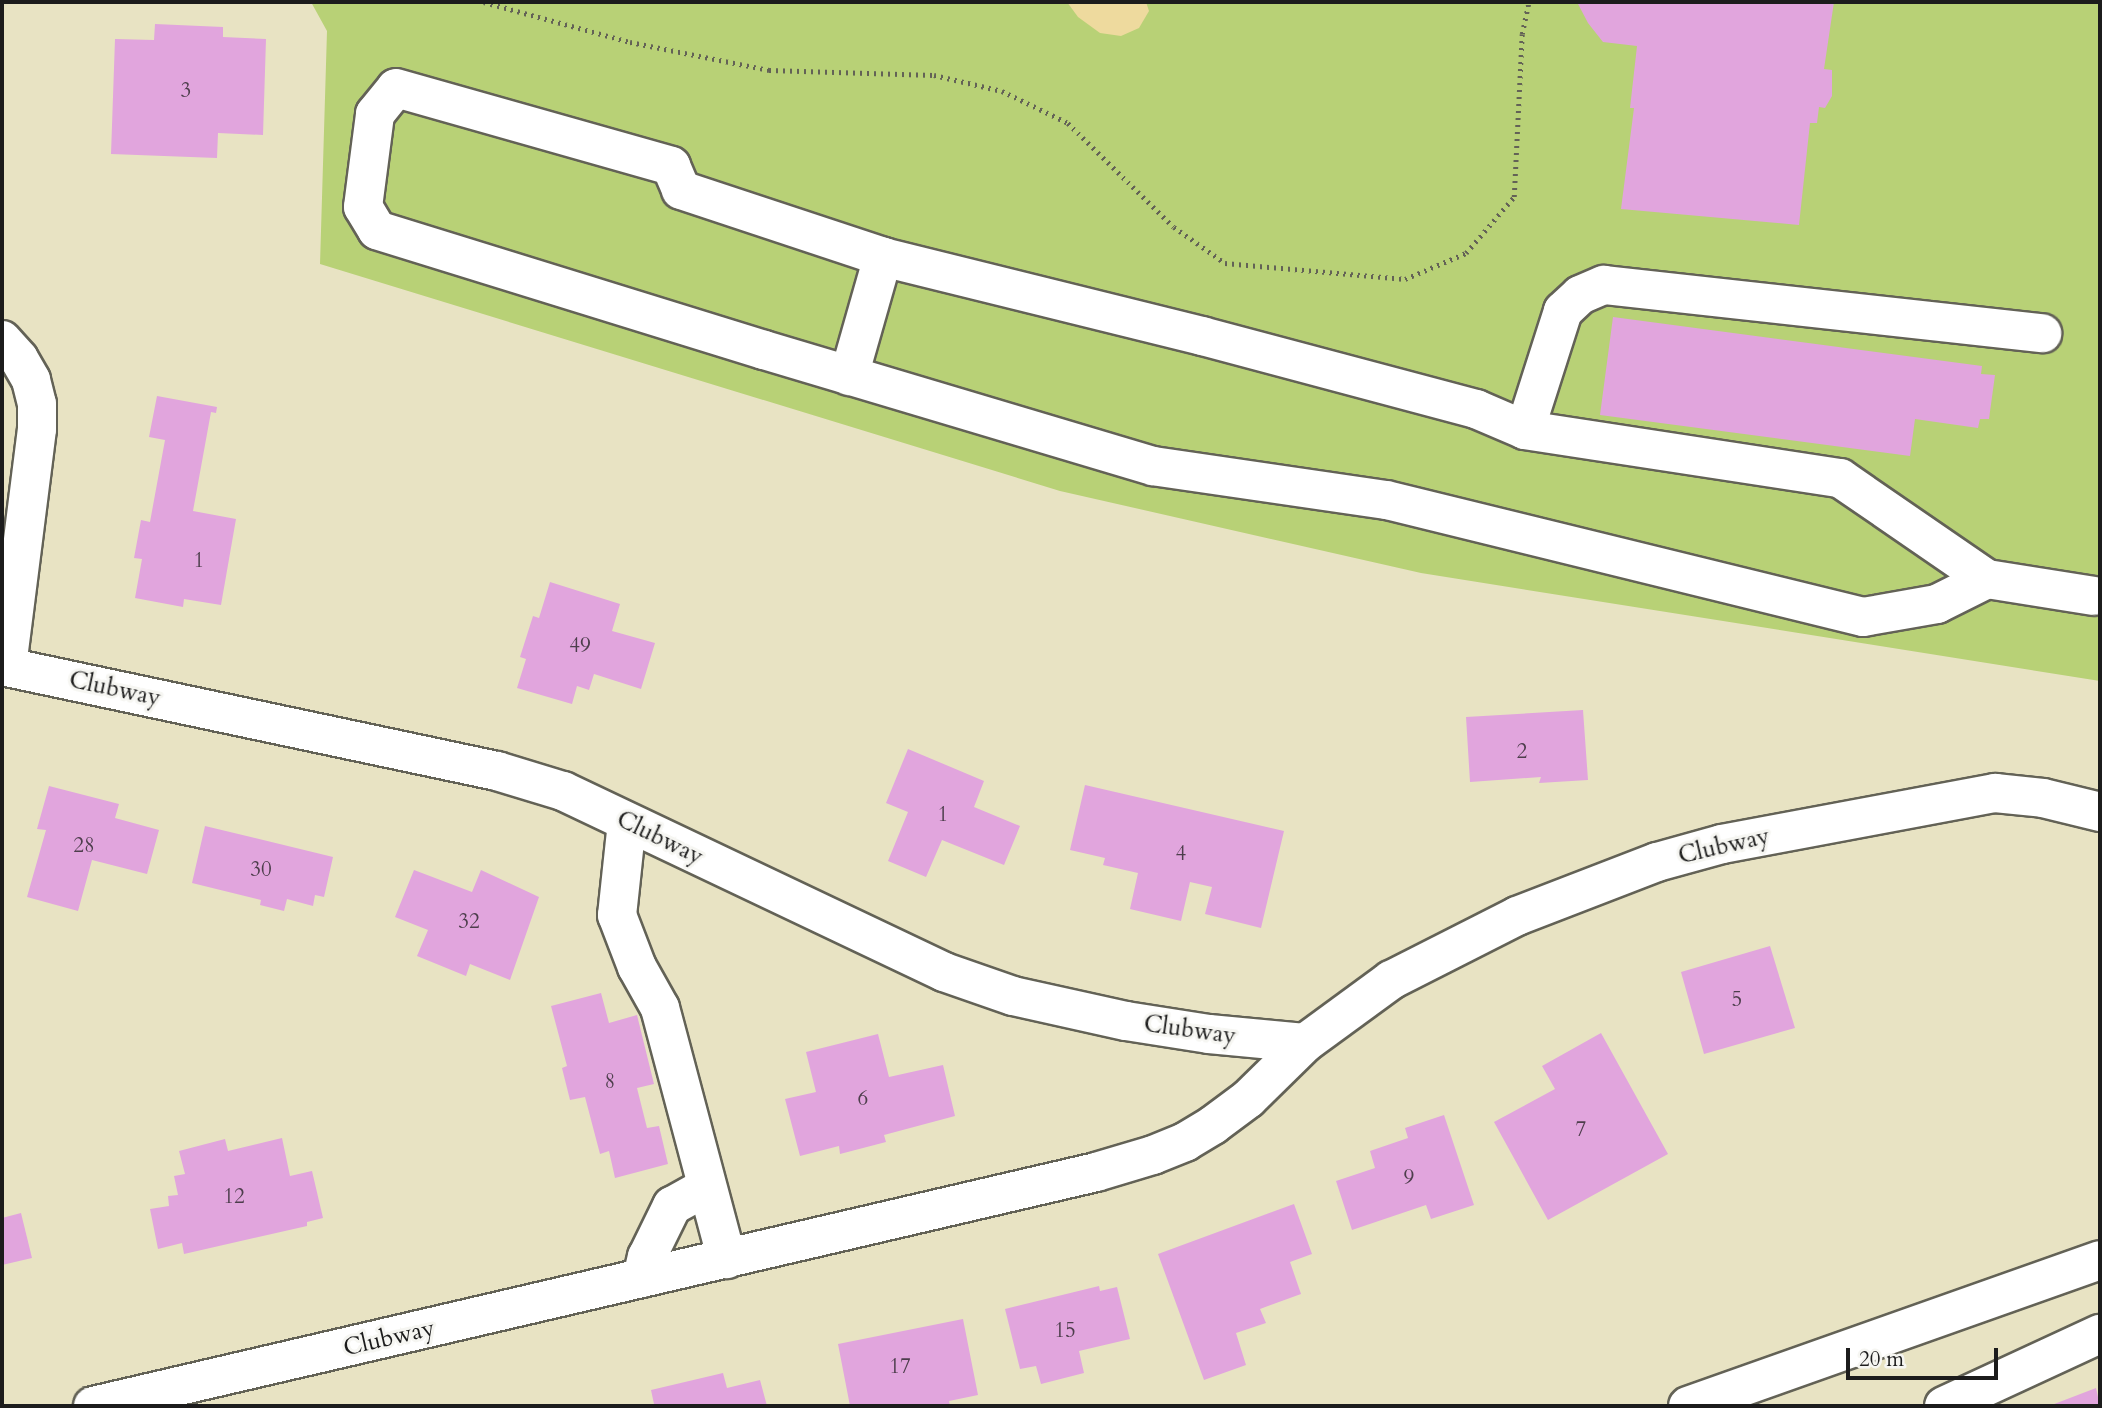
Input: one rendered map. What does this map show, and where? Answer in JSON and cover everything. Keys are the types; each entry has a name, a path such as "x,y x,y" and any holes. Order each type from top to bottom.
{"street":[{"path":"1987,579 1937,604 1863,617 1386,500 1153,466 849,376 377,230 363,207 375,114 396,88 671,166 681,190 883,257 1202,336 1476,409 1525,430 1840,478 1987,579 2094,596"},
{"path":"849,376 883,257"},
{"path":"1525,430 1563,311 1580,295 1604,285 2042,334"},
{"path":"2,340 19,359 31,380 37,404 37,429 4,666"},
{"name":"Clubway","path":"4,666 497,771 563,791 944,972 1013,996 1150,1025 1305,1043"},
{"name":"Clubway","path":"93,1406 1096,1172 1153,1155 1185,1142 1248,1099 1305,1043 1391,980 1517,916 1657,862 1722,844 1995,793 2043,798 2100,812"},
{"path":"626,822 617,915 637,967 660,1008 727,1259"},
{"path":"642,1278 647,1257 672,1206 706,1187"},
{"path":"1688,1406 2100,1260"},
{"path":"1944,1406 2100,1335"}],"path":[{"path":"484,2 630,42 769,70 934,75 1002,92 1068,123 1174,227 1225,263 1405,279 1466,253 1514,197 1522,34 1529,2"}],"green space":[{"path":"311,2 2100,2 2100,681 1421,573 1060,491 320,264 327,31"}],"sand":[{"path":"1067,2 1146,2 1149,11 1139,28 1121,36 1100,33 1078,17"}],"building":[{"path":"1577,2 1834,2 1824,69 1832,70 1832,96 1825,108 1819,107 1817,123 1810,123 1799,225 1621,209 1634,108 1630,108 1637,46 1603,42 1588,23"},
{"path":"155,24 223,27 223,37 266,39 263,135 218,133 217,158 111,154 115,39 154,40"},
{"path":"1613,317 1982,366 1981,374 1995,375 1989,419 1980,419 1978,428 1915,419 1910,456 1600,415"},
{"path":"157,396 217,407 216,413 211,412 193,511 236,519 221,605 184,599 183,607 135,598 142,559 134,558 141,520 150,522 165,440 149,437"},
{"path":"550,582 620,604 612,631 655,643 641,689 594,674 589,690 577,686 572,704 517,688 526,659 520,657 533,616 539,618"},
{"path":"1583,710 1588,780 1539,783 1541,777 1470,782 1466,717"},
{"path":"908,749 984,781 974,807 1020,826 1004,865 942,840 926,877 888,861 908,812 886,803"},
{"path":"1085,785 1284,831 1261,928 1205,914 1212,887 1190,882 1181,921 1130,909 1138,873 1103,865 1105,858 1070,850"},
{"path":"49,786 119,804 115,818 159,830 147,874 92,860 78,911 27,897 46,830 37,829"},
{"path":"205,826 333,857 324,897 315,895 313,906 287,899 284,911 260,905 261,900 192,883"},
{"path":"414,870 472,892 481,870 539,897 510,980 470,964 466,976 417,956 428,930 395,917"},
{"path":"1770,946 1795,1028 1704,1054 1681,972"},
{"path":"601,993 609,1023 637,1015 654,1084 637,1088 647,1128 659,1126 668,1164 615,1178 609,1151 600,1154 585,1097 570,1100 562,1068 567,1066 551,1006"},
{"path":"1601,1033 1668,1154 1548,1220 1494,1122 1555,1089 1542,1066"},
{"path":"878,1034 889,1077 943,1065 955,1116 884,1135 886,1142 840,1154 839,1146 800,1156 785,1099 816,1092 806,1052"},
{"path":"1444,1115 1474,1205 1431,1219 1426,1205 1352,1230 1336,1181 1375,1168 1370,1151 1408,1138 1405,1128"},
{"path":"282,1138 290,1176 312,1171 323,1218 307,1222 307,1226 184,1254 182,1243 158,1249 150,1209 169,1206 168,1196 178,1195 174,1176 185,1174 179,1151 225,1139 228,1151"},
{"path":"1294,1204 1312,1254 1290,1262 1301,1294 1260,1309 1266,1323 1236,1333 1246,1365 1204,1380 1158,1254"},
{"path":"21,1213 32,1258 2,1265 2,1218"},
{"path":"1099,1286 1100,1291 1117,1287 1130,1339 1079,1351 1084,1373 1041,1384 1036,1366 1020,1369 1005,1309"},
{"path":"963,1319 978,1395 949,1401 950,1406 850,1406 838,1344"},
{"path":"723,1373 727,1388 760,1380 767,1406 650,1406 654,1404 651,1390"},
{"path":"2096,1388 2100,1406 2049,1406"}]}
